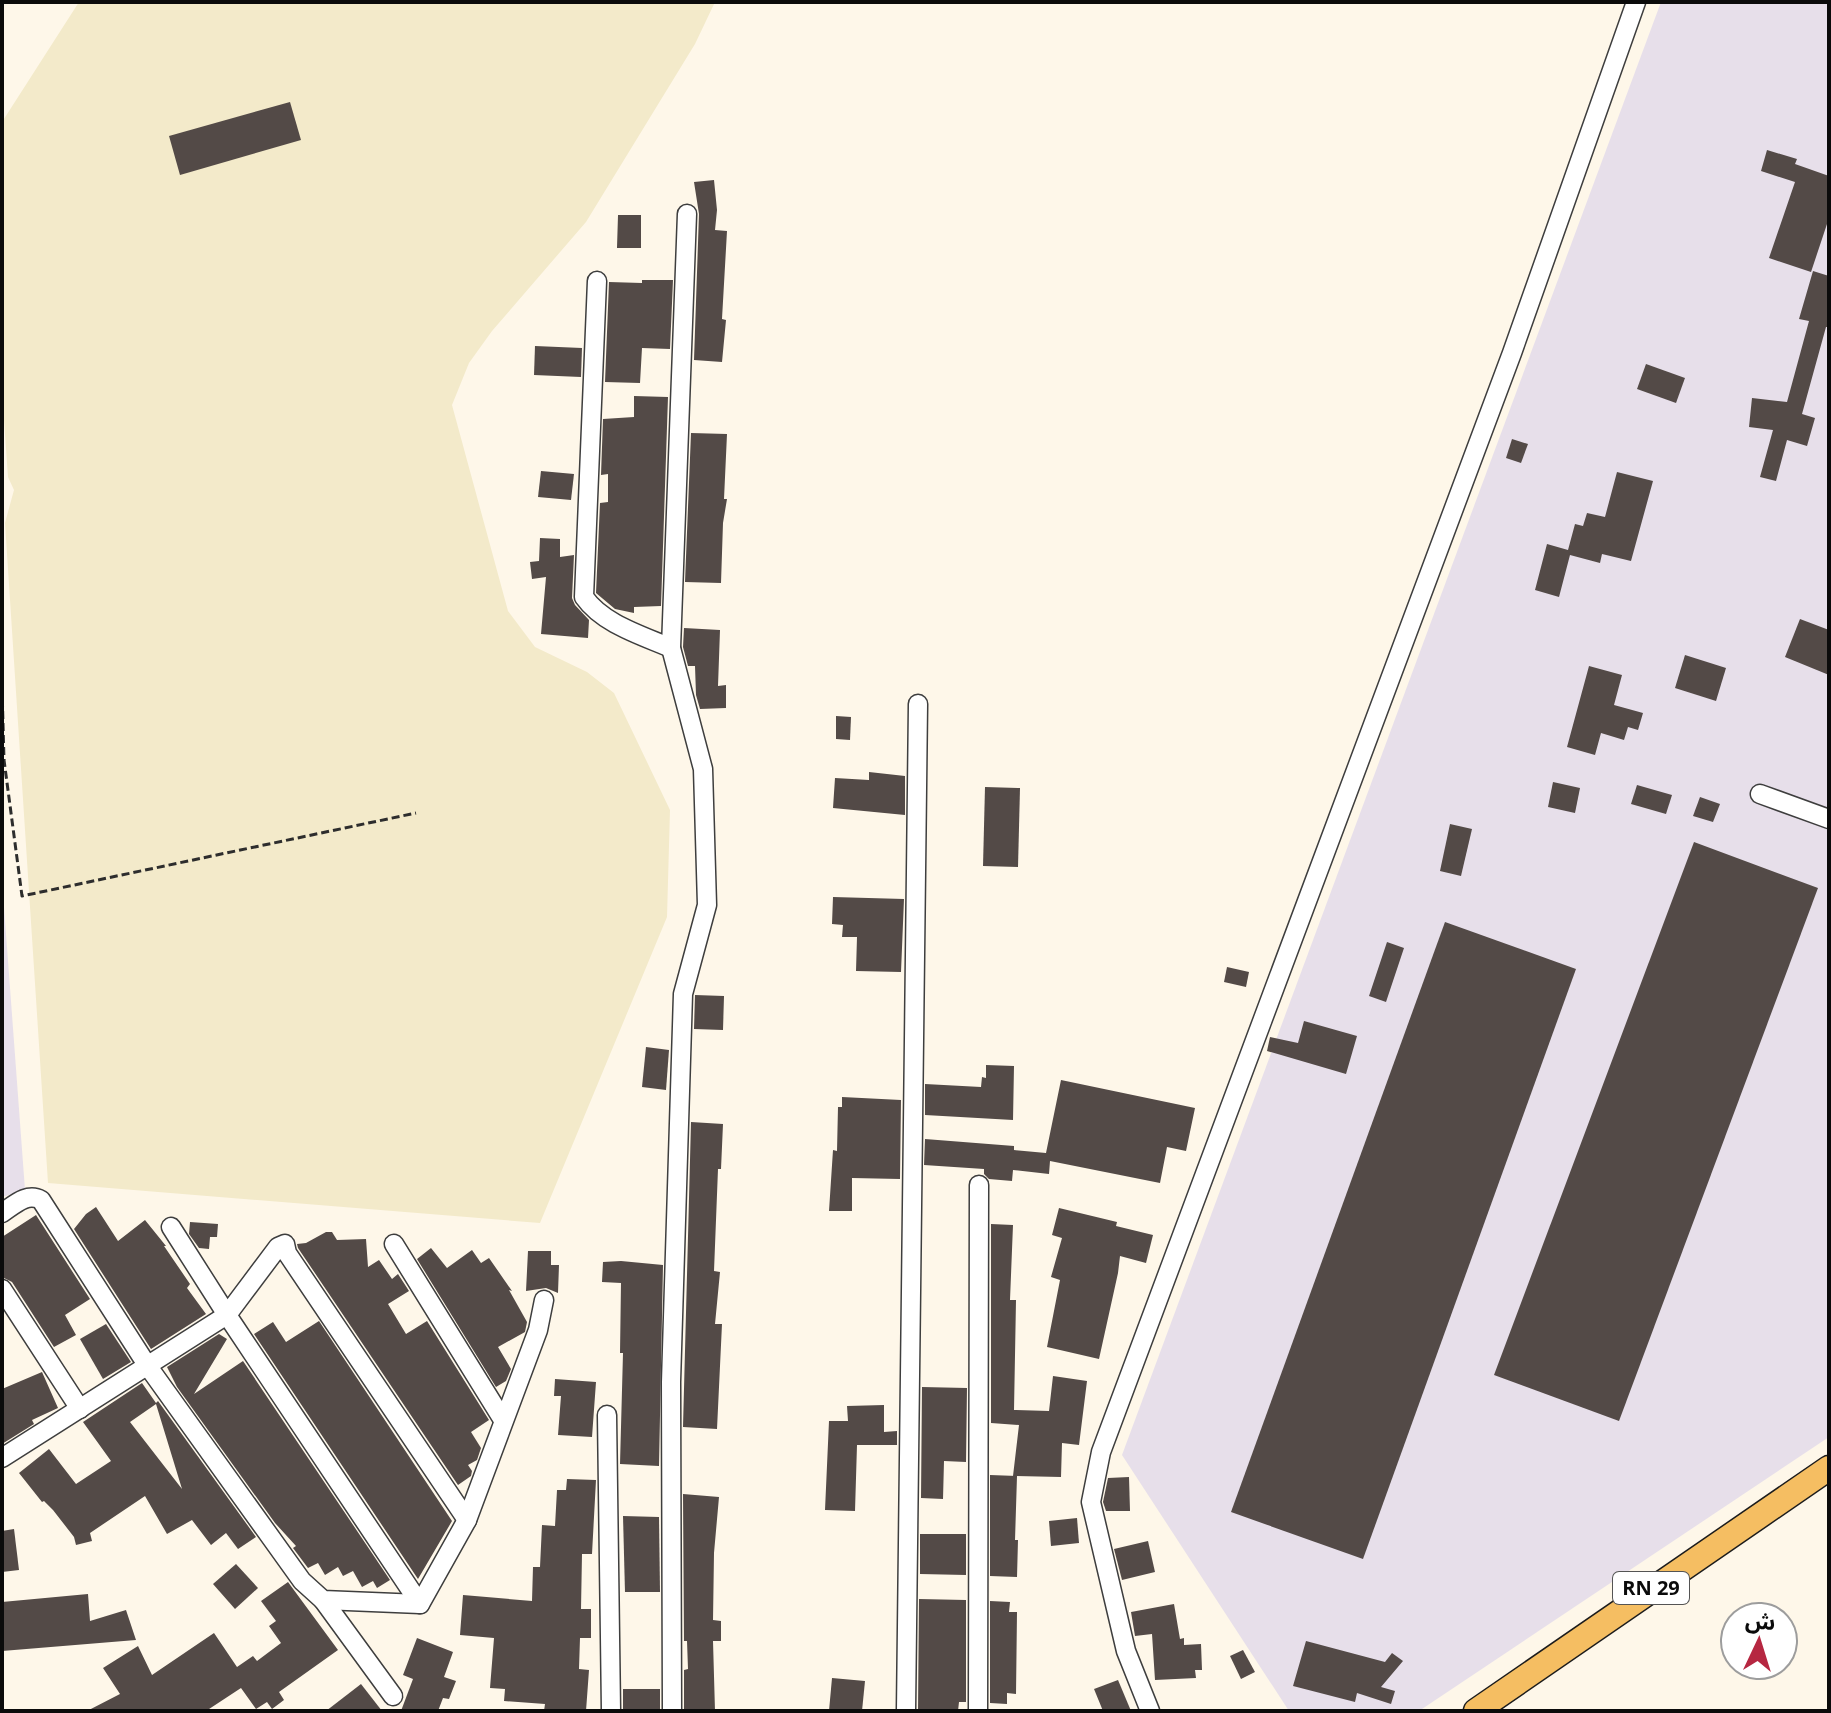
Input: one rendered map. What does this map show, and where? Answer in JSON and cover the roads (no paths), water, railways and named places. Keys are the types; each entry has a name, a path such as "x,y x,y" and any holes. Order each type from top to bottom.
{"main road":[{"name":"RN 29","path":"1476,1711 1829,1468"}],"street":[{"path":"1150,1711 1126,1651 1091,1502 1101,1452 1501,383 1636,2"},
{"path":"672,1711 671,1382 683,994 707,905 703,769 671,648 687,214"},
{"path":"597,281 584,597 593,611 608,620 671,648"},
{"path":"906,1711 918,704"},
{"path":"1760,794 1829,819"},
{"path":"978,1711 979,1185"},
{"path":"2,1213 27,1197 41,1200 147,1365 302,1581 323,1600 393,1696"},
{"path":"171,1227 420,1604"},
{"path":"2,1458 227,1315 278,1247 285,1244 287,1253 467,1520"},
{"path":"394,1244 503,1420"},
{"path":"2,1289 80,1409"},
{"path":"420,1604 467,1520 538,1330 544,1300"},
{"path":"607,1415 611,1711"},
{"path":"323,1600 420,1604"}]}
